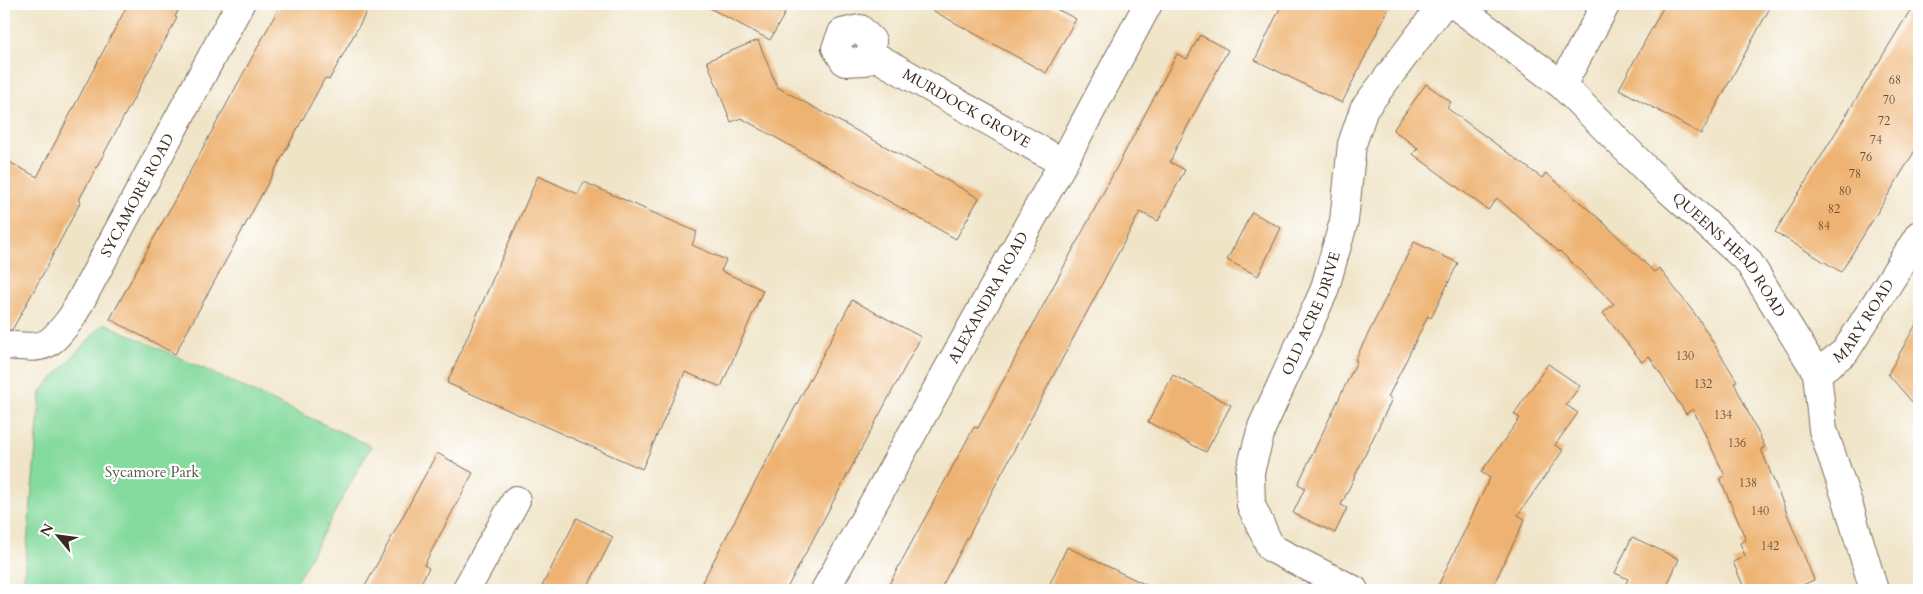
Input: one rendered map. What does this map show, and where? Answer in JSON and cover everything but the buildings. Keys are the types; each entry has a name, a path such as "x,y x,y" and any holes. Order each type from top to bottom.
{"street":[{"name":"SYCAMORE ROAD","path":"4,345 37,347 53,341 72,317 240,4"},
{"name":"ALEXANDRA ROAD","path":"825,590 1063,163 1148,4"},
{"name":"OLD ACRE DRIVE","path":"1354,590 1271,548 1251,505 1250,472 1262,426 1324,291 1344,220 1352,144 1364,109 1443,4"},
{"name":"QUEENS HEAD ROAD","path":"1454,4 1562,85 1648,171 1748,261 1817,373 1823,430 1848,503 1874,590"},
{"path":"1562,85 1606,4"},
{"name":"MURDOCK GROVE","path":"871,54 1063,163"},
{"name":"MARY ROAD","path":"1817,373 1845,352 1919,235"},
{"path":"466,590 516,500"}],"green space":[{"name":"Sycamore Park","path":"104,323 371,446 292,590 23,589 41,391"}]}
